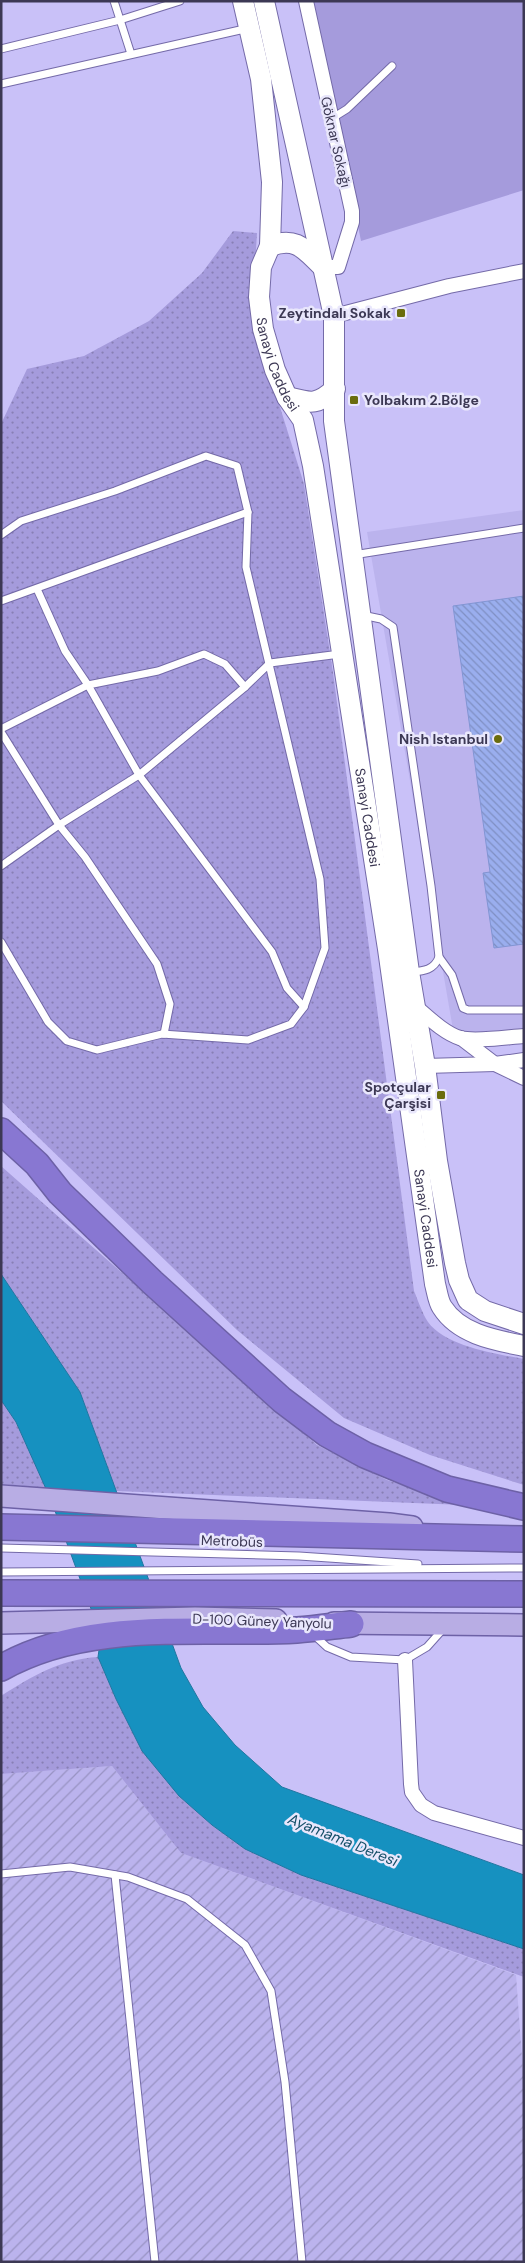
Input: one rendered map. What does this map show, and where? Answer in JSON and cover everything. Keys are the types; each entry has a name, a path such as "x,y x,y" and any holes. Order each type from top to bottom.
{"highway":[{"path":"1,1131 37,1164 60,1193 152,1282 282,1400 327,1434 365,1455 447,1489 524,1507"},
{"path":"1,1150 60,1193"},
{"path":"1,1527 524,1539"},
{"path":"1,1593 524,1594"},
{"path":"1,1668 51,1646 101,1636 309,1628 351,1624"}],"main road":[{"name":"Sanayi Caddesi","path":"243,1 261,79 272,182 270,246 261,267 258,297 263,329 275,370 287,398 303,420 323,524 388,949 435,1284 441,1306 454,1321 470,1332 524,1346"},
{"name":"Sanayi Caddesi","path":"264,1 334,316 334,421 409,972 425,1066 437,1162 459,1280 468,1300 485,1311 524,1324"},
{"path":"270,246 284,241 299,245 324,267"},
{"path":"287,398 308,402 323,400 335,389"},
{"path":"323,524 348,520"},
{"path":"1,1496 389,1524 485,1538"},
{"name":"D-100 Güney Yanyolu","path":"1,1623 195,1618 351,1624 524,1625"}],"street":[{"name":"Göknar Sokağı","path":"306,1 352,211 352,222 338,267 324,267"},
{"path":"334,316 449,286 524,271"},
{"path":"415,1006 495,1064 524,1078"},
{"path":"461,1038 493,1039 524,1036"},
{"path":"425,1066 495,1064 524,1060"},
{"path":"405,1660 411,1784 416,1798 421,1805 434,1813 524,1838"}],"lane":[{"path":"114,1 131,54"},
{"path":"1,49 120,20 166,3 180,1"},
{"path":"1,84 249,28"},
{"path":"331,119 347,109 392,66"},
{"path":"1,535 21,521 115,491 206,456 237,466 248,512 246,567 320,879 325,948 304,1007 291,1024 248,1040 164,1034 97,1050 67,1042 48,1022 1,942"},
{"path":"1,601 248,512"},
{"path":"353,556 524,528"},
{"path":"37,588 65,651 88,685 139,775 272,952 288,988 304,1007"},
{"path":"361,615 381,619 393,627 431,886 439,957 452,975 464,1008 468,1010 524,1010"},
{"path":"164,1034 170,1004 156,964 85,857 59,825 1,731 88,685 158,671 204,654 225,664 245,686"},
{"path":"1,866 59,825 139,775 270,663 342,654"},
{"path":"409,972 428,970 436,964 439,957"},
{"name":"Metrobüs","path":"1,1548 299,1556 462,1567"},
{"name":"Metrobüs","path":"1,1572 524,1568"},
{"path":"309,1628 317,1639 338,1653 351,1657 405,1660 427,1647 446,1624"},
{"path":"1,1874 70,1867 128,1877 187,1899 245,1945 271,1991 285,2082 302,2262"},
{"path":"115,1875 155,2262"}],"shaded area":[{"path":"313,1 524,1 524,190 361,241"},
{"path":"233,231 257,233 255,266 260,343 304,484 333,672 414,1291 428,1322 446,1337 472,1348 524,1359 524,1485 430,1455 344,1418 237,1330 1,1101 1,424 27,369 84,356 149,321 202,273"},
{"path":"524,510 524,1031 455,1041 367,532"},
{"path":"1,1166 317,1445 387,1480 463,1505 116,1491 80,1392 1,1274"},
{"path":"1,1400 16,1422 47,1488 1,1484"},
{"path":"98,1657 116,1699 179,1796 212,1825 245,1849 301,1875 524,1949 524,1977 181,1853 112,1766 1,1774 1,1696 24,1682 59,1665 84,1658"},
{"path":"112,1766 181,1853 516,1975 524,2086 524,2262 1,2262 1,1774"}],"water":[{"name":"Ayamama Deresi","path":"1,1274 80,1392 181,1668 203,1707 235,1745 282,1787 524,1875 524,1949 301,1875 245,1849 212,1825 179,1796 142,1751 116,1699 98,1657 101,1636 51,1500 16,1422 1,1400"}],"building":[{"name":"Nish Istanbul","path":"524,596 524,944 494,948 483,873 490,872 453,606"}],"place":[{"name":"Zeytindalı Sokak","path":"401,313"},
{"name":"Yolbakım 2.Bölge","path":"354,400"},
{"name":"Nish Istanbul","path":"498,739"},
{"name":"Spotçular Çarşisi","path":"441,1095"}]}
